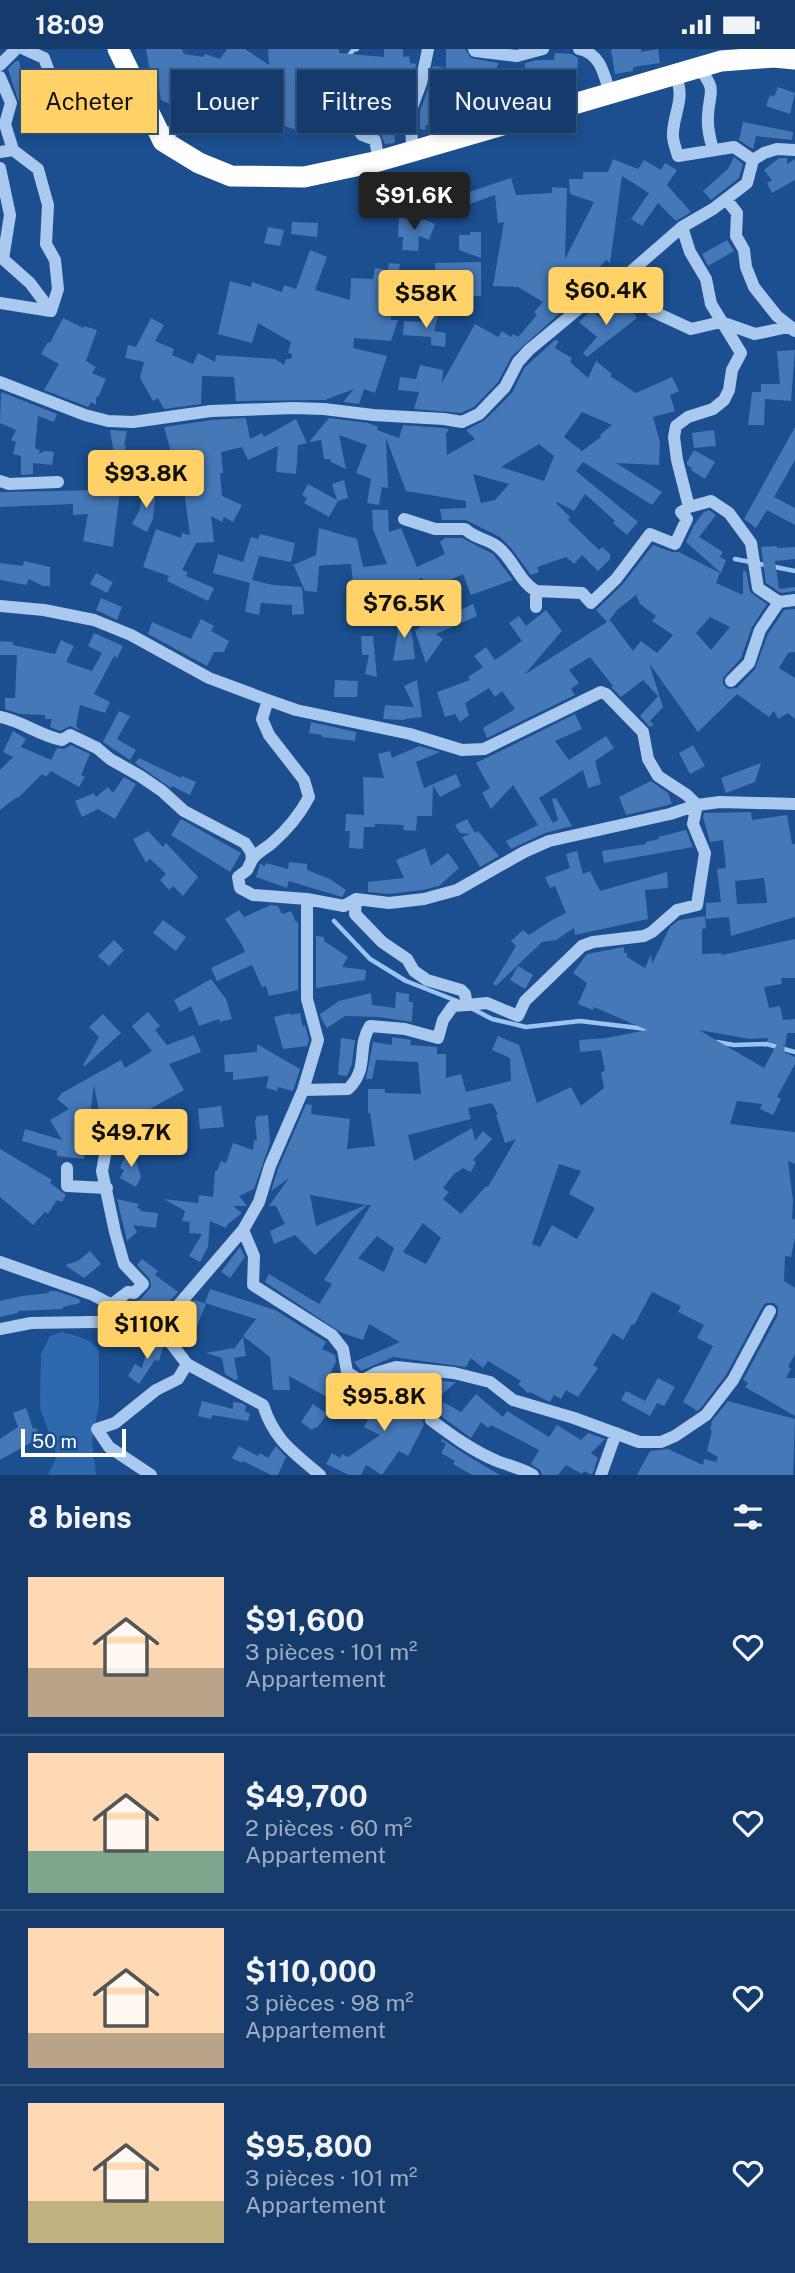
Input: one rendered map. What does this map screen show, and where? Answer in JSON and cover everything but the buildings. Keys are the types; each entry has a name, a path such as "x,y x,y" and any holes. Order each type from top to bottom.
{"highway":[{"path":"118,49 163,141 199,163 231,176 304,177 412,151 721,61 774,57 795,59"}],"street":[{"path":"0,65 16,49"},
{"path":"24,49 44,58 48,70"},
{"path":"412,151 411,110 421,83 428,49"},
{"path":"474,49 517,57 543,49"},
{"path":"579,49 601,62 610,94"},
{"path":"699,68 712,92 708,116 713,150"},
{"path":"675,75 680,85 680,105 672,134 678,156 734,147 753,160"},
{"path":"0,77 11,103 5,124 13,150 38,169 48,205 47,244 55,260 58,289 51,311"},
{"path":"161,137 171,132"},
{"path":"361,133 375,141 379,160"},
{"path":"0,382 85,415 108,421 133,422 211,411 294,408 462,422 479,414 505,387 518,362 528,350 588,301 612,288 682,227 700,218 747,183 753,160 777,149 795,150"},
{"path":"0,152 13,150"},
{"path":"0,168 10,215 3,259 30,283 51,311"},
{"path":"726,199 737,213 736,236 744,250 754,287 778,317 795,330"},
{"path":"682,227 690,252 706,279 711,304 741,353 732,370 729,390 724,400 713,409 688,417 676,426 674,437 677,460 689,507"},
{"path":"631,272 652,311 691,329 721,322 755,334 788,327 795,330"},
{"path":"0,303 51,311"},
{"path":"3,483 58,482"},
{"path":"404,519 435,529 465,529 474,537 497,545 514,563 526,586 536,591 582,593 591,603 616,579 650,534 675,544 687,519 681,512 710,501 729,513 751,543 758,588 779,602 795,600"},
{"path":"536,591 536,607"},
{"path":"731,681 749,663 760,630 779,602"},
{"path":"0,606 44,610 94,620 131,635 209,678 296,710 410,734 462,750 484,750 601,692 643,732 648,759 658,776 697,805"},
{"path":"268,700 262,719 269,735 304,780 309,797 301,812 271,844 257,853 247,870 238,877 240,888 253,895 307,899 344,906 356,899 389,903 424,899 457,890 549,841 670,814 697,805 720,802 795,804"},
{"path":"0,717 14,720 49,738 62,740 70,735 97,748 162,791 184,811 245,843 251,852 252,860"},
{"path":"303,1090 348,1089 359,1079 366,1033 370,1026 405,1029 438,1038 443,1020 453,1006 487,1003 519,1016 525,1001 582,946 593,942 644,936 677,910 697,905 705,853 693,824 697,805"},
{"path":"0,1329 31,1323 148,1320 175,1310 243,1230 259,1202 270,1166 303,1090 318,1040 306,999 307,899"},
{"path":"356,899 355,914 382,942 401,954 414,971 427,980 461,990 465,994 467,1005"},
{"path":"105,1154 102,1171 114,1233 124,1263 143,1284 134,1293 128,1292 112,1304"},
{"path":"67,1168 67,1186 107,1188"},
{"path":"243,1230 254,1256 253,1285 332,1335 343,1349 347,1373 361,1381 396,1367 454,1373 490,1382 513,1400 639,1442 661,1442 706,1415 733,1380 770,1311"},
{"path":"0,1262 79,1289 148,1320 187,1364 262,1405 277,1438 320,1475"},
{"path":"151,1475 109,1447 97,1429 115,1423 156,1390 178,1379 187,1364"},
{"path":"396,1367 434,1403 431,1420 456,1439 498,1461 519,1467 533,1475"},
{"path":"601,1475 616,1433"}],"shaded area":[{"path":"62,1332 88,1340 99,1351 99,1404 92,1441 96,1475 48,1475 56,1452 40,1408 41,1354 50,1336"}],"waterway":[{"path":"348,57 357,49"},
{"path":"735,559 795,571"},
{"path":"334,921 370,959 406,981 457,1001"},
{"path":"471,1008 492,1019 526,1027 580,1021 647,1029"},
{"path":"717,1042 734,1045 767,1044 795,1052"}]}
